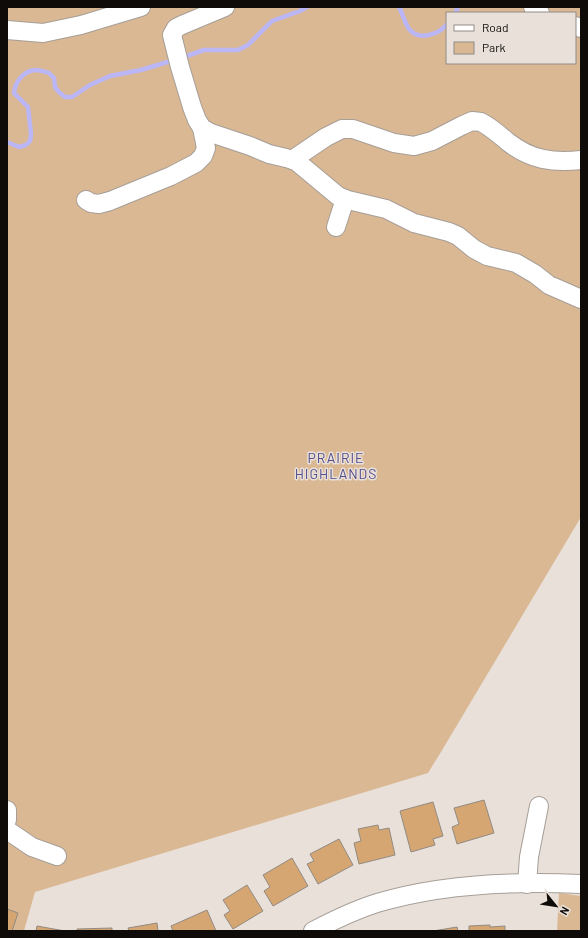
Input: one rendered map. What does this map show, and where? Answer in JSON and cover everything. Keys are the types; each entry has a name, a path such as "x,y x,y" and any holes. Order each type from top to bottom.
{"street":[{"path":"203,156 206,148 202,128 194,114 172,35 176,28 207,10 225,7"},
{"path":"7,30 43,33 81,25 134,8"},
{"path":"292,160 326,137 342,129 353,129 394,143 414,146 432,142 472,121 481,122 517,148 543,160 565,162 581,160"},
{"path":"202,128 211,133 269,154 296,161 338,196 386,209 414,223 450,232 458,236 474,249 487,256 516,263 535,274 549,285 581,299"},
{"path":"86,200 91,203 99,204 110,201 171,176 196,163 221,143 233,141"},
{"path":"336,227 345,199"},
{"path":"527,884 529,857 539,806"},
{"path":"7,810 7,820"},
{"path":"7,830 32,847 57,856"},
{"path":"313,931 353,911 404,896 457,888 527,884 581,884"}],"green space":[{"path":"7,7 581,7 581,517 441,752 428,773 35,892 24,931 7,931"},
{"path":"559,893 581,896 581,931 557,931"}],"building":[{"path":"484,800 494,833 457,844 452,827 459,824 454,808"},
{"path":"433,802 443,836 433,839 435,845 411,852 400,811"},
{"path":"378,825 379,830 389,828 395,855 359,864 354,843 361,841 358,829"},
{"path":"339,839 353,865 318,884 307,864 314,861 310,854"},
{"path":"292,858 308,886 273,906 264,891 270,887 263,875"},
{"path":"247,885 263,911 233,929 224,915 230,911 223,900"},
{"path":"7,909 18,913 12,931 7,931"},
{"path":"207,910 216,931 173,931 171,926"},
{"path":"157,923 158,931 129,931 128,928"},
{"path":"490,925 490,927 505,926 505,931 469,931 469,926"},
{"path":"37,926 65,931 36,931"},
{"path":"457,927 458,931 433,931"},
{"path":"112,928 112,931 77,931 77,929"}],"waterway":[{"path":"181,58 204,50 238,50 248,45 272,21 307,7"},
{"path":"399,7 409,28 414,33 419,35 424,36 435,33 440,31 446,25"},
{"path":"456,12 458,7"},
{"path":"7,142 19,147 26,145 30,141 31,134 28,107 14,93 18,81 28,72 36,70 49,73 54,78 55,87 59,92 65,97 72,97 90,85 110,76 141,70 174,60"}],"district":[{"name":"PRAIRIE HIGHLANDS","path":"336,466"}]}
